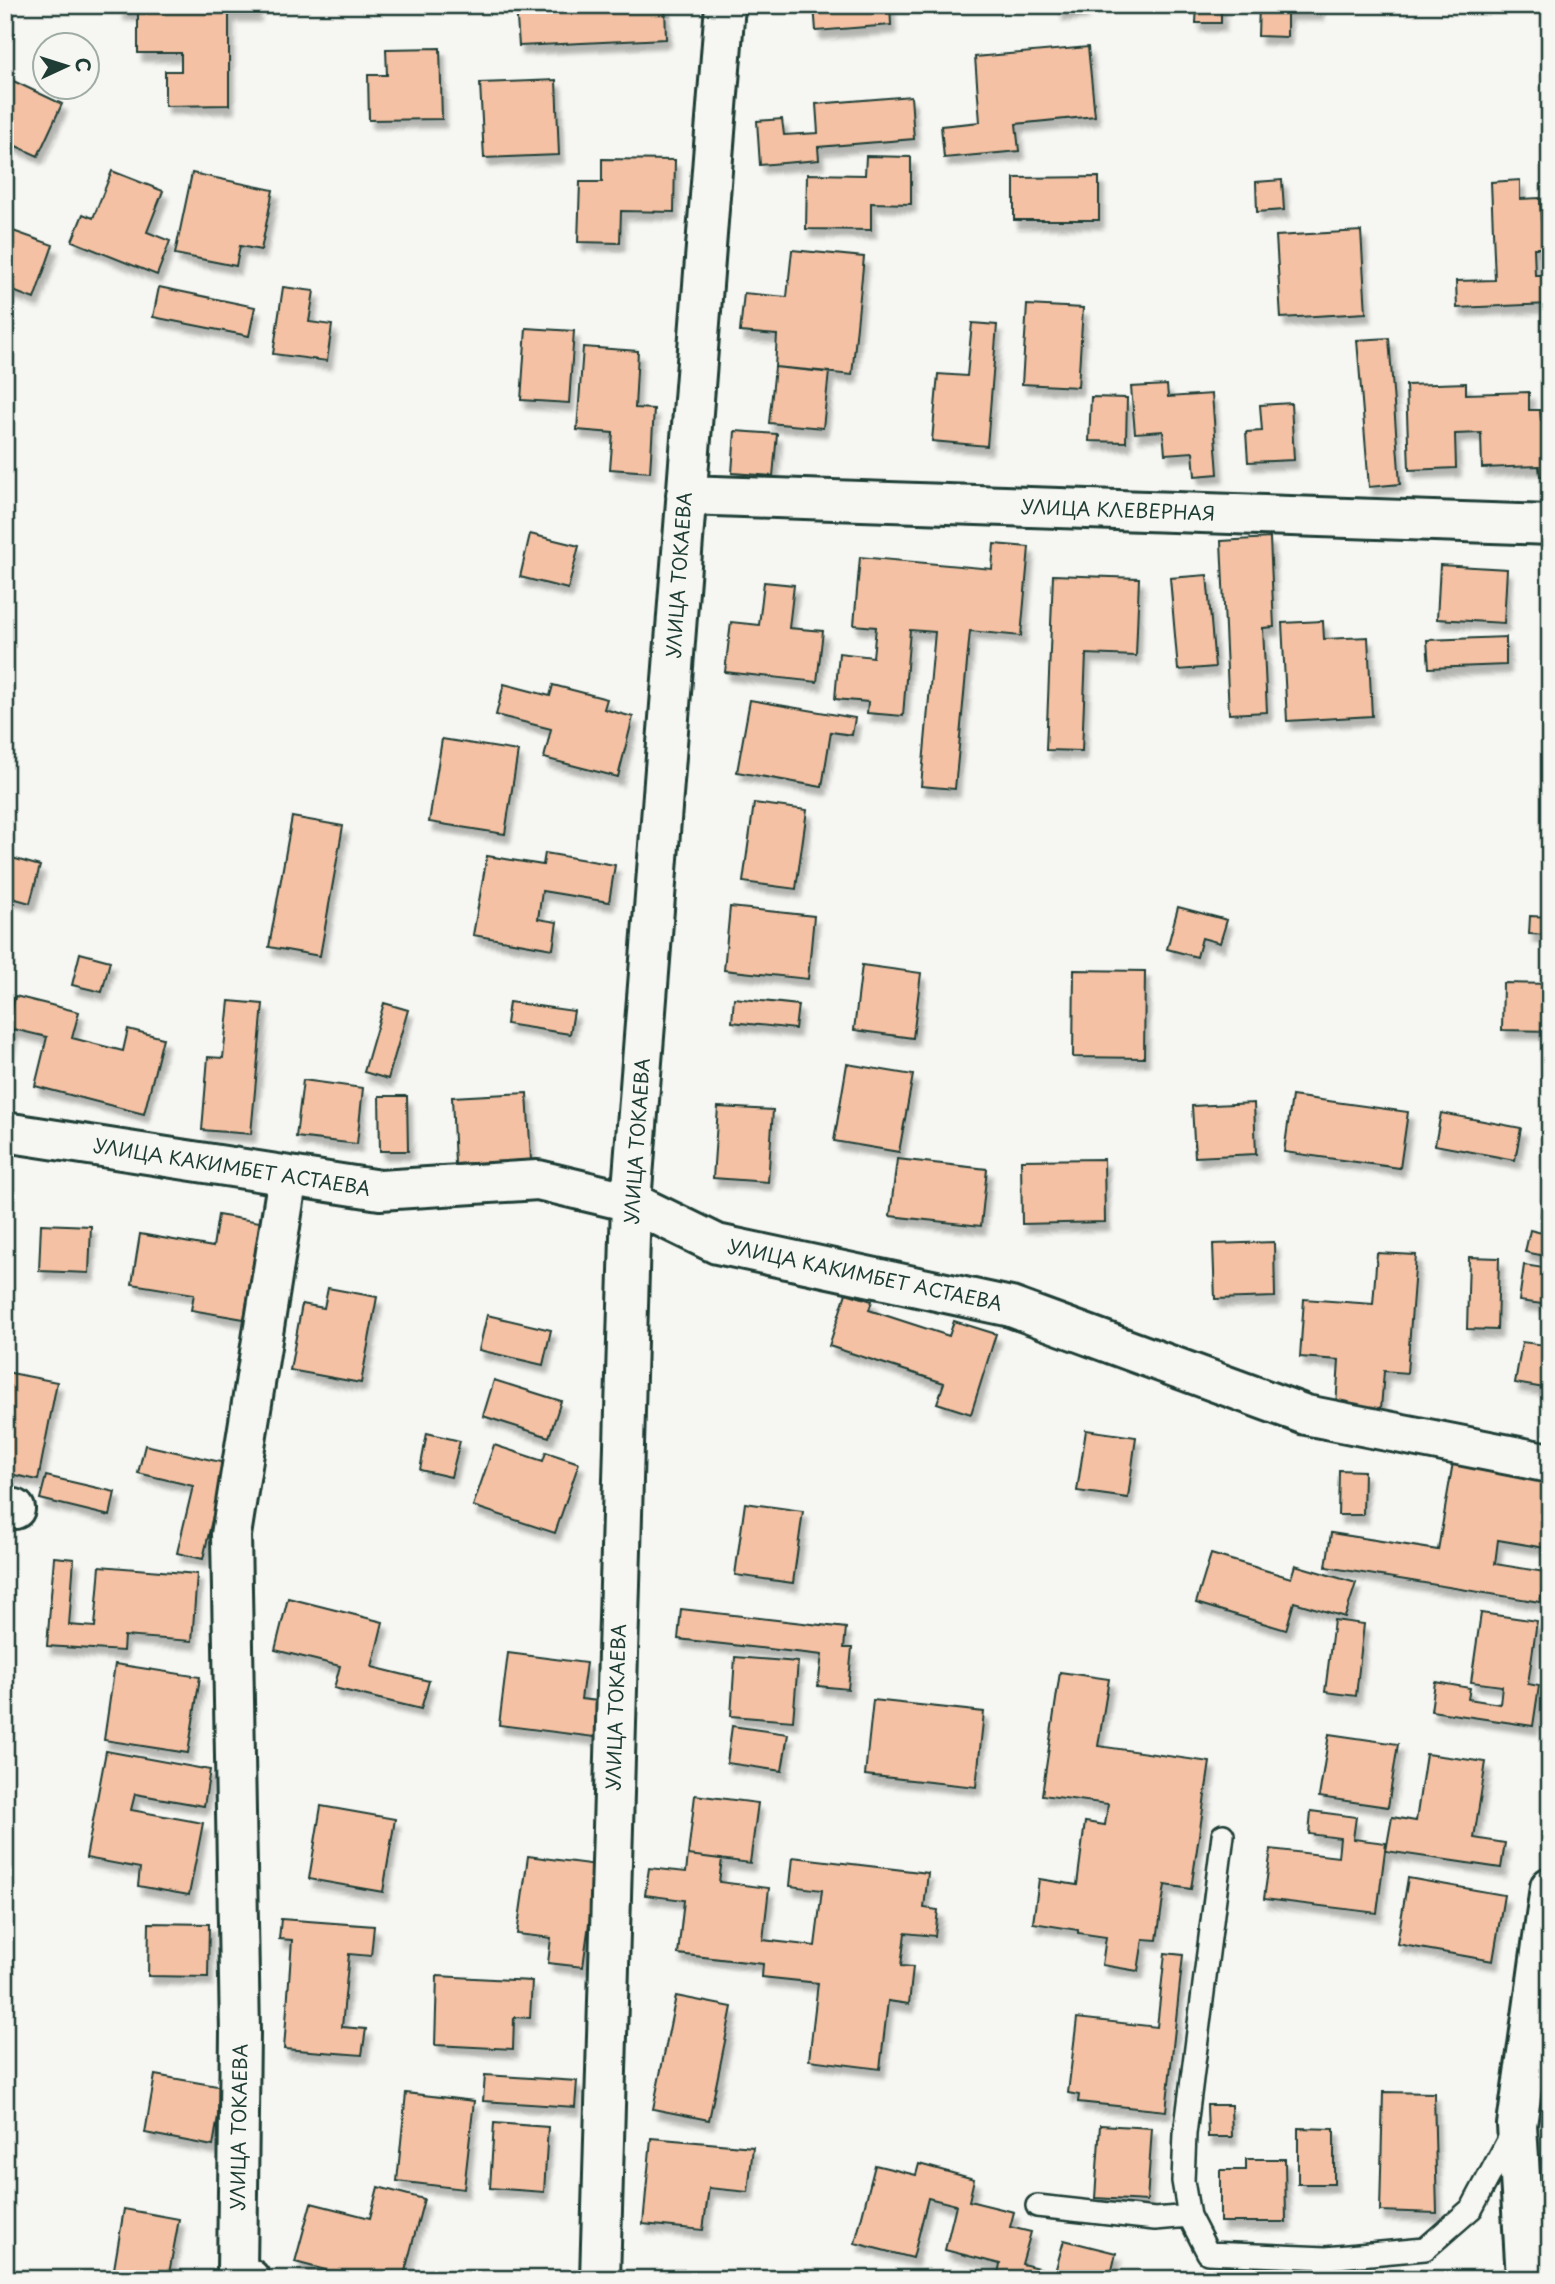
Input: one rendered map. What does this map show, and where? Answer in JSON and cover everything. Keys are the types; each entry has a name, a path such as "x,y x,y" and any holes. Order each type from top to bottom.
{"street":[{"name":"УЛИЦА ТОКАЕВА","path":"600,2279 631,1202 725,5"},
{"name":"УЛИЦА КЛЕВЕРНАЯ","path":"686,495 1550,525"},
{"name":"УЛИЦА КАКИМБЕТ АСТАЕВА","path":"5,1132 380,1190 538,1180 631,1202 717,1244 1011,1307 1306,1415 1550,1463"},
{"name":"УЛИЦА ТОКАЕВА","path":"250,2279 237,2271 240,2033 231,1535 288,1175"},
{"path":"1526,2279 1517,2125 1550,1887"}],"lane":[{"path":"1223,1835 1185,2134 1183,2181 1189,2216 1208,2253 1326,2258 1425,2249 1472,2208 1517,2125"},
{"path":"1037,2206 1155,2219 1189,2216"}],"building":[{"path":"120,5 256,5 256,13 229,13 229,105 165,106 165,71 181,71 181,53 138,53 138,12 120,12"},
{"path":"516,5 665,5 666,39 519,46"},
{"path":"814,5 890,5 891,25 816,31"},
{"path":"1058,5 1083,5 1083,10 1059,13"},
{"path":"1197,5 1221,5 1221,23 1196,23"},
{"path":"1259,5 1319,5 1319,12 1287,12 1287,37 1258,36"},
{"path":"1088,47 1095,116 1016,124 1019,151 944,158 941,126 980,122 975,57"},
{"path":"440,48 442,119 369,120 368,75 387,75 386,49"},
{"path":"5,77 32,90 32,102 62,104 38,156 5,141"},
{"path":"556,80 559,155 484,158 480,83"},
{"path":"911,96 914,139 818,147 819,160 760,165 757,121 782,119 784,135 818,133 816,104"},
{"path":"866,156 911,157 911,204 871,203 871,230 806,229 807,174 865,175"},
{"path":"602,159 675,160 674,212 621,211 620,243 578,242 580,182 602,182"},
{"path":"112,171 163,191 147,232 170,241 157,275 72,241 83,214 93,218"},
{"path":"192,173 273,190 261,250 240,246 236,266 175,254"},
{"path":"1099,177 1099,220 1014,220 1014,178"},
{"path":"1282,180 1284,210 1257,212 1256,182"},
{"path":"1520,180 1520,199 1540,198 1542,248 1534,248 1535,275 1550,275 1550,304 1457,308 1456,281 1495,280 1491,182"},
{"path":"13,231 53,245 34,299 5,288 5,235 11,237"},
{"path":"1361,231 1366,313 1281,318 1276,236"},
{"path":"792,250 864,257 852,375 775,367 777,335 740,332 744,293 787,297"},
{"path":"159,287 255,307 249,336 153,317"},
{"path":"283,287 314,291 309,322 332,325 327,361 273,354"},
{"path":"1027,305 1083,308 1078,387 1022,384"},
{"path":"972,323 997,325 987,446 932,441 938,374 967,376"},
{"path":"526,328 574,331 569,403 521,400"},
{"path":"1389,338 1400,484 1369,487 1357,340"},
{"path":"583,347 638,351 635,408 654,409 650,472 610,469 613,433 577,430"},
{"path":"775,367 829,372 823,428 769,423"},
{"path":"1466,383 1466,394 1529,392 1529,410 1540,410 1541,420 1550,420 1550,476 1540,476 1539,466 1482,468 1481,433 1455,434 1456,468 1409,470 1406,385"},
{"path":"1167,385 1168,397 1212,394 1218,474 1195,476 1193,452 1165,454 1163,431 1135,433 1131,387"},
{"path":"1091,397 1127,398 1126,442 1089,441"},
{"path":"1291,403 1294,460 1248,462 1246,432 1262,431 1260,405"},
{"path":"735,431 777,434 773,476 732,473"},
{"path":"530,534 579,546 568,589 520,577"},
{"path":"1270,538 1274,627 1263,628 1267,712 1229,714 1221,541"},
{"path":"994,544 1029,547 1021,636 970,631 955,789 921,786 935,632 910,630 903,716 867,713 868,702 835,699 839,653 873,657 876,627 854,625 860,557 992,569"},
{"path":"1440,565 1507,569 1504,623 1437,619"},
{"path":"1053,575 1139,578 1136,656 1086,654 1082,751 1046,750"},
{"path":"1207,575 1215,667 1178,670 1170,578"},
{"path":"764,582 794,585 789,628 823,631 817,682 725,672 731,622 759,625"},
{"path":"1323,621 1324,639 1368,637 1372,716 1287,721 1282,623"},
{"path":"1506,637 1506,665 1429,668 1427,640"},
{"path":"504,684 550,696 553,685 607,699 604,709 633,717 618,777 544,758 551,729 496,715"},
{"path":"750,700 855,718 852,735 831,732 822,787 737,772"},
{"path":"1545,718 1550,718 1550,801 1547,801"},
{"path":"442,739 518,751 505,834 429,822"},
{"path":"754,803 807,810 796,889 743,882"},
{"path":"292,817 343,826 320,956 269,947"},
{"path":"545,853 615,865 609,902 542,891 538,919 557,922 553,949 473,935 487,856 543,865"},
{"path":"5,856 40,866 30,903 5,896"},
{"path":"730,907 814,916 808,979 724,970"},
{"path":"1178,907 1227,920 1220,943 1202,938 1197,957 1167,949"},
{"path":"1530,916 1550,917 1550,935 1529,934"},
{"path":"80,953 110,961 102,992 72,985"},
{"path":"862,965 921,973 913,1038 854,1030"},
{"path":"1074,970 1145,971 1144,1058 1073,1057"},
{"path":"1503,983 1550,984 1550,1031 1502,1030"},
{"path":"15,996 79,1012 72,1038 123,1051 128,1029 163,1038 144,1114 35,1086 47,1037 13,1029 5,1061 5,1023 9,1023"},
{"path":"734,998 798,1005 795,1029 732,1022"},
{"path":"229,1001 263,1004 251,1134 202,1130 208,1057 223,1058"},
{"path":"509,1002 574,1011 570,1034 506,1024"},
{"path":"384,1003 408,1010 388,1079 364,1072"},
{"path":"847,1064 913,1075 899,1152 834,1141"},
{"path":"303,1080 363,1088 357,1144 296,1137"},
{"path":"527,1093 531,1160 455,1164 452,1097"},
{"path":"379,1096 407,1096 408,1151 380,1151"},
{"path":"1292,1096 1408,1112 1400,1168 1284,1152"},
{"path":"1254,1103 1256,1154 1195,1157 1192,1106"},
{"path":"718,1107 773,1110 768,1182 713,1178"},
{"path":"1441,1113 1521,1128 1515,1160 1435,1145"},
{"path":"897,1159 987,1169 981,1226 890,1216"},
{"path":"1104,1159 1105,1222 1022,1224 1021,1160"},
{"path":"1546,1164 1550,1164 1550,1217 1541,1216"},
{"path":"218,1215 260,1222 244,1319 191,1310 194,1294 132,1284 140,1234 213,1247"},
{"path":"41,1224 91,1226 89,1273 39,1271"},
{"path":"1530,1230 1550,1235 1550,1257 1525,1252"},
{"path":"1274,1242 1275,1297 1215,1299 1213,1244"},
{"path":"1377,1253 1416,1255 1407,1373 1384,1371 1381,1409 1336,1406 1339,1360 1300,1357 1304,1299 1373,1304"},
{"path":"1469,1257 1499,1258 1497,1330 1467,1329"},
{"path":"1524,1265 1550,1269 1550,1305 1519,1301"},
{"path":"328,1288 377,1297 361,1383 290,1370 302,1304 324,1308"},
{"path":"846,1293 872,1301 869,1310 949,1336 954,1321 996,1334 971,1414 937,1403 944,1383 829,1346"},
{"path":"487,1315 551,1330 543,1365 479,1350"},
{"path":"1549,1321 1550,1389 1515,1383 1522,1342 1545,1345"},
{"path":"6,1372 57,1382 38,1480 5,1473"},
{"path":"494,1380 561,1401 549,1437 483,1416"},
{"path":"1086,1430 1136,1437 1128,1498 1077,1491"},
{"path":"427,1433 460,1441 451,1477 420,1470"},
{"path":"145,1445 225,1463 203,1559 177,1553 193,1486 138,1473"},
{"path":"494,1445 543,1461 546,1452 579,1463 555,1533 473,1506"},
{"path":"1453,1462 1550,1478 1550,1521 1545,1548 1498,1540 1495,1564 1545,1572 1540,1602 1326,1567 1331,1533 1438,1550"},
{"path":"1339,1470 1364,1471 1363,1515 1338,1515"},
{"path":"46,1476 115,1492 110,1516 40,1499"},
{"path":"745,1503 803,1511 793,1583 735,1575"},
{"path":"1211,1554 1291,1578 1295,1565 1356,1583 1345,1617 1294,1602 1286,1630 1196,1603"},
{"path":"54,1557 74,1559 69,1625 95,1627 100,1566 197,1574 192,1641 124,1636 123,1651 47,1646"},
{"path":"288,1598 383,1622 372,1667 429,1681 421,1709 334,1688 340,1666 275,1650"},
{"path":"681,1609 846,1628 844,1648 852,1648 848,1689 818,1686 822,1655 678,1639"},
{"path":"1481,1613 1537,1621 1528,1684 1539,1686 1533,1726 1431,1711 1435,1682 1470,1688 1468,1699 1500,1704 1502,1686 1471,1682"},
{"path":"1334,1620 1364,1624 1356,1696 1325,1692"},
{"path":"508,1653 586,1663 581,1699 607,1702 602,1738 499,1725"},
{"path":"735,1657 798,1662 793,1721 731,1716"},
{"path":"115,1664 200,1677 188,1753 104,1740"},
{"path":"1060,1672 1109,1679 1098,1746 1210,1762 1191,1889 1165,1885 1157,1940 1143,1939 1138,1971 1102,1965 1106,1937 1033,1923 1039,1879 1077,1885 1085,1822 1105,1825 1108,1804 1042,1795"},
{"path":"873,1700 984,1712 976,1787 865,1775"},
{"path":"732,1726 788,1734 782,1771 727,1763"},
{"path":"1329,1734 1398,1744 1388,1807 1319,1797"},
{"path":"106,1751 210,1770 204,1806 135,1794 131,1810 203,1823 189,1895 138,1886 140,1868 86,1858"},
{"path":"1426,1754 1486,1762 1474,1838 1505,1843 1501,1868 1386,1851 1392,1817 1416,1821"},
{"path":"695,1795 758,1803 750,1863 688,1855"},
{"path":"321,1806 395,1819 383,1892 309,1879"},
{"path":"1311,1811 1356,1817 1353,1839 1386,1843 1377,1913 1264,1899 1271,1849 1338,1857 1340,1838 1309,1834"},
{"path":"688,1855 722,1859 719,1882 769,1888 763,1940 815,1946 822,1890 790,1886 793,1857 928,1873 924,1908 938,1910 935,1936 905,1933 901,1966 913,1967 909,2004 888,2001 880,2069 809,2060 818,1983 762,1977 763,1964 678,1954 684,1900 645,1895 649,1868 686,1872"},
{"path":"528,1856 597,1865 583,1967 548,1963 551,1938 517,1934"},
{"path":"1408,1878 1504,1895 1493,1961 1397,1944"},
{"path":"281,1919 374,1926 371,1956 349,1954 342,2027 366,2029 362,2055 284,2049 292,1940 279,1939"},
{"path":"149,1923 209,1924 208,1977 148,1976"},
{"path":"1165,1953 1183,1955 1166,2111 1078,2102 1079,2095 1068,2093 1077,2018 1157,2027"},
{"path":"437,1976 532,1981 530,2018 514,2017 513,2049 435,2045"},
{"path":"676,1996 732,2007 709,2120 653,2109"},
{"path":"155,2075 223,2087 213,2146 145,2133"},
{"path":"485,2075 577,2081 575,2107 483,2101"},
{"path":"1383,2092 1434,2093 1437,2213 1380,2211"},
{"path":"406,2093 474,2101 464,2189 397,2181"},
{"path":"1207,2105 1231,2105 1232,2137 1208,2137"},
{"path":"494,2123 548,2127 544,2192 490,2188"},
{"path":"1100,2125 1152,2128 1147,2201 1095,2198"},
{"path":"1298,2128 1334,2129 1334,2184 1298,2184"},
{"path":"651,2138 753,2147 748,2192 709,2188 703,2230 643,2224"},
{"path":"1246,2159 1285,2159 1286,2222 1220,2222 1220,2170 1246,2170"},
{"path":"919,2164 974,2179 969,2201 1014,2212 1010,2227 1031,2232 1022,2264 1055,2272 1064,2240 1116,2253 1110,2279 997,2279 1000,2264 945,2250 956,2205 928,2198 913,2258 855,2243 875,2165 916,2175"},
{"path":"378,2187 424,2199 403,2279 360,2279 295,2262 311,2203 370,2218"},
{"path":"124,2209 179,2219 168,2279 114,2269"}]}
